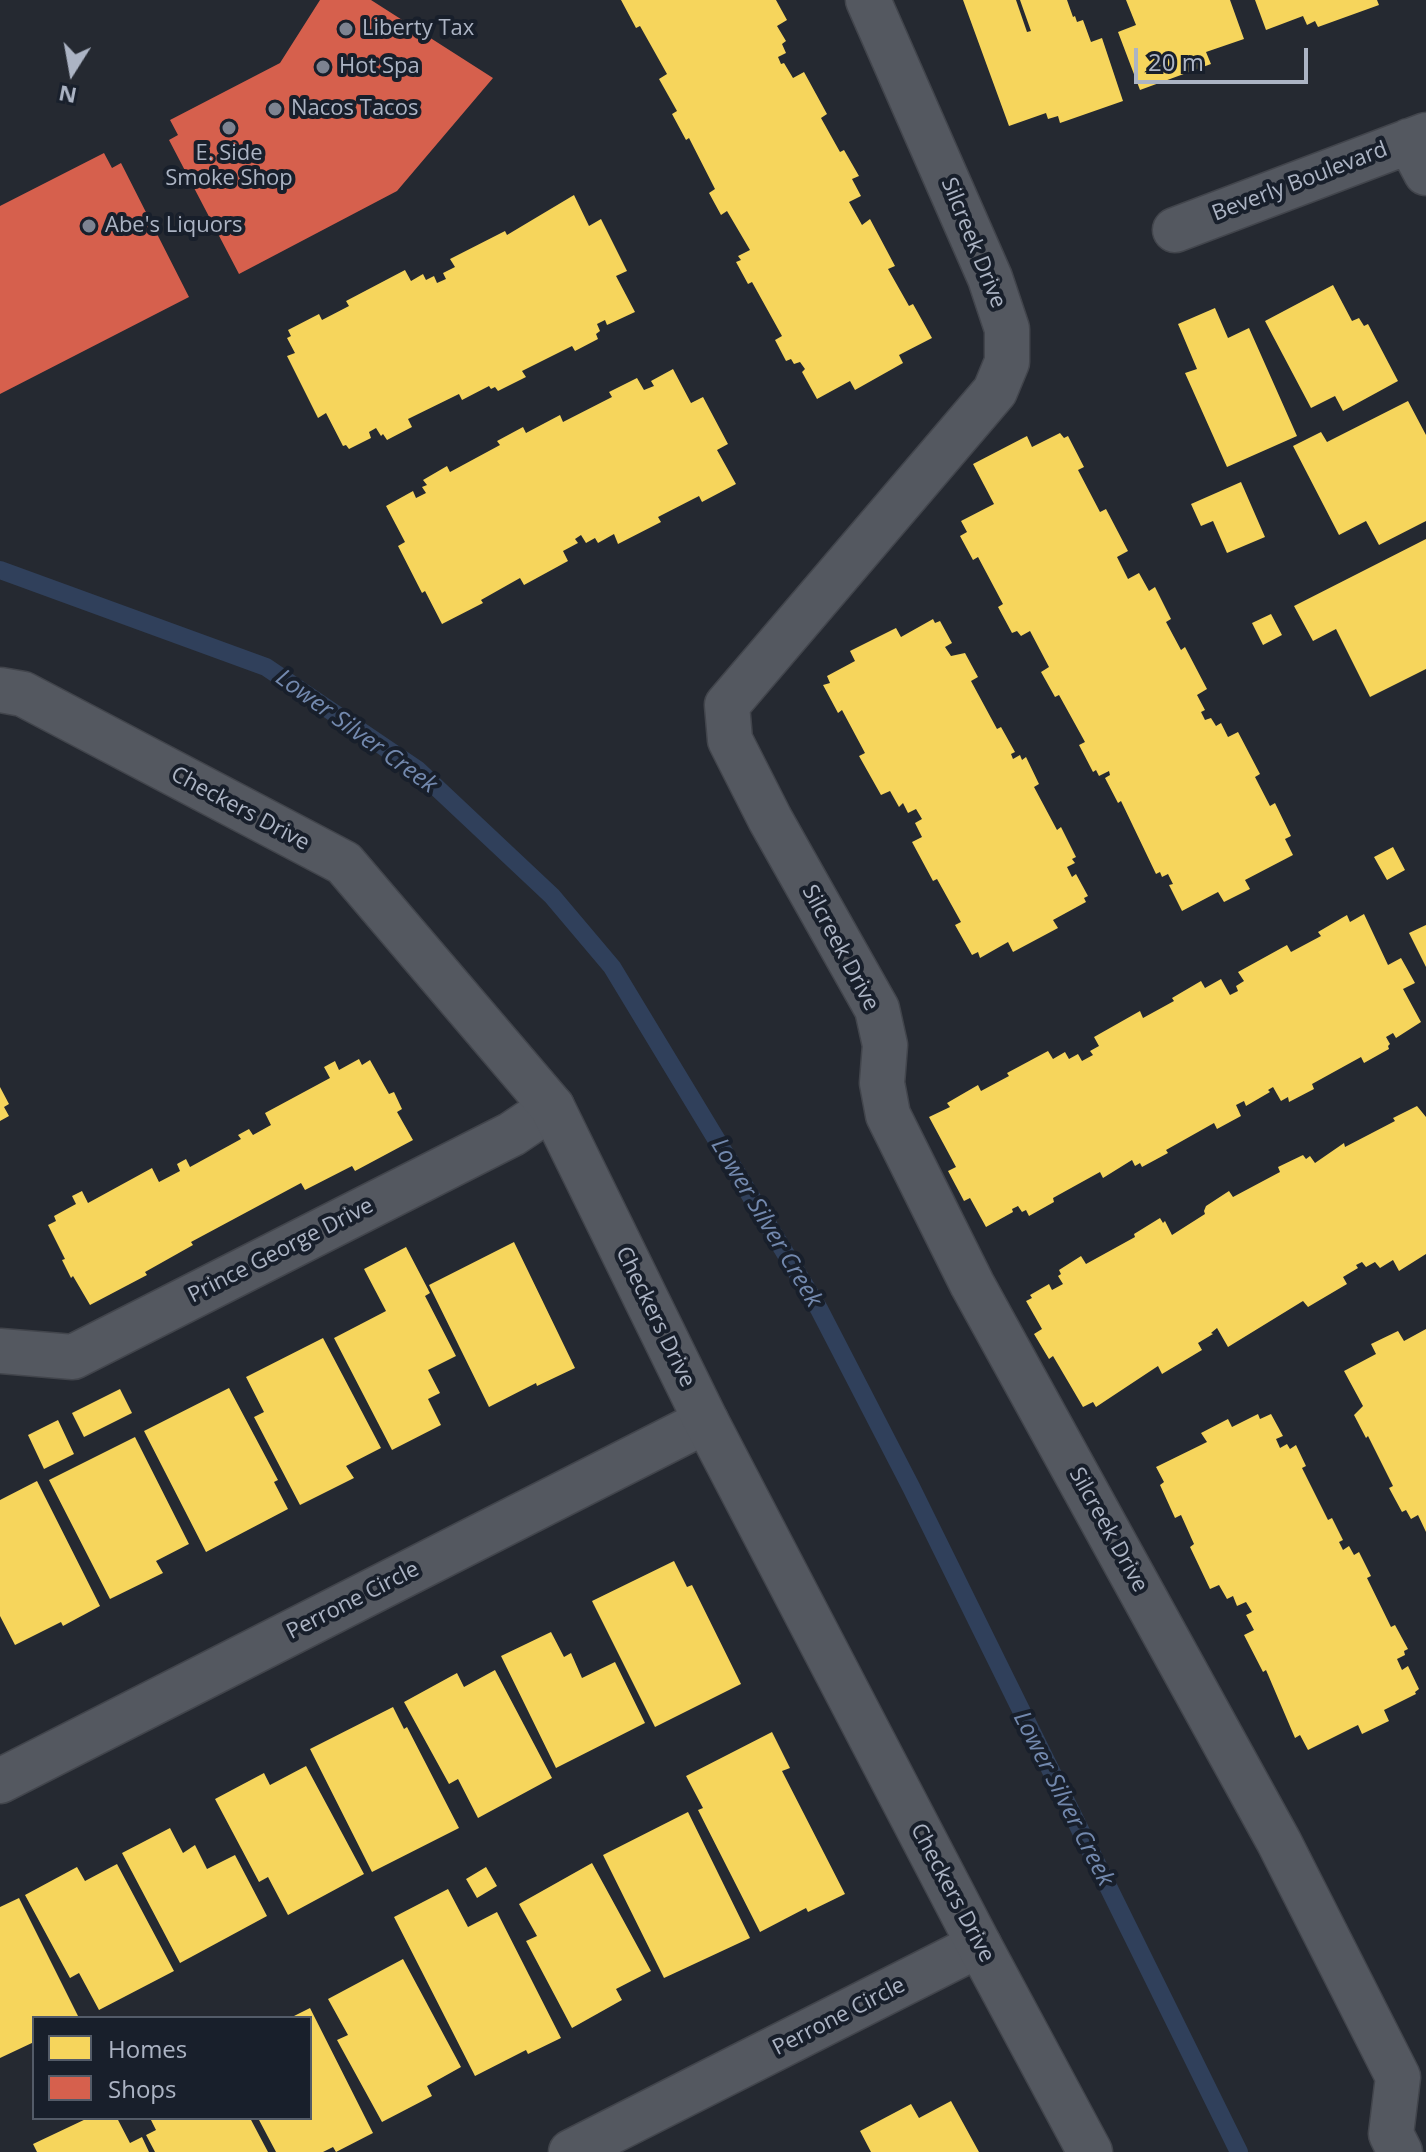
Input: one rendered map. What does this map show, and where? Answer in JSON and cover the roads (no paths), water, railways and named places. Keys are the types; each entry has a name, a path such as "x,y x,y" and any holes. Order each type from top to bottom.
{"street":[{"name":"Silcreek Drive","path":"868,0 990,278 1007,329 1007,362 995,391 727,705 730,740 770,819 877,1009 885,1045 882,1083 888,1115 965,1270 1279,1842 1398,2077 1391,2134 1400,2152"},
{"name":"Beverly Boulevard","path":"1175,230 1420,149"},
{"name":"Checkers Drive","path":"0,690 23,694 344,863 552,1107 706,1421 1090,2152"},
{"name":"Prince George Drive","path":"0,1351 73,1357 512,1134 552,1107"},
{"name":"Perrone Circle","path":"0,1781 706,1421"},
{"name":"Perrone Circle","path":"571,2152 979,1945"}],"waterway":[{"name":"Lower Silver Creek","path":"0,570 266,667 418,770 552,896 612,967 819,1309 911,1487 1239,2152"}],"place":[{"name":"Liberty Tax","path":"346,29"},
{"name":"Hot Spa","path":"323,67"},
{"name":"Nacos Tacos","path":"275,109"},
{"name":"E. Side Smoke Shop","path":"229,128"},
{"name":"Abe's Liquors","path":"89,226"}]}
